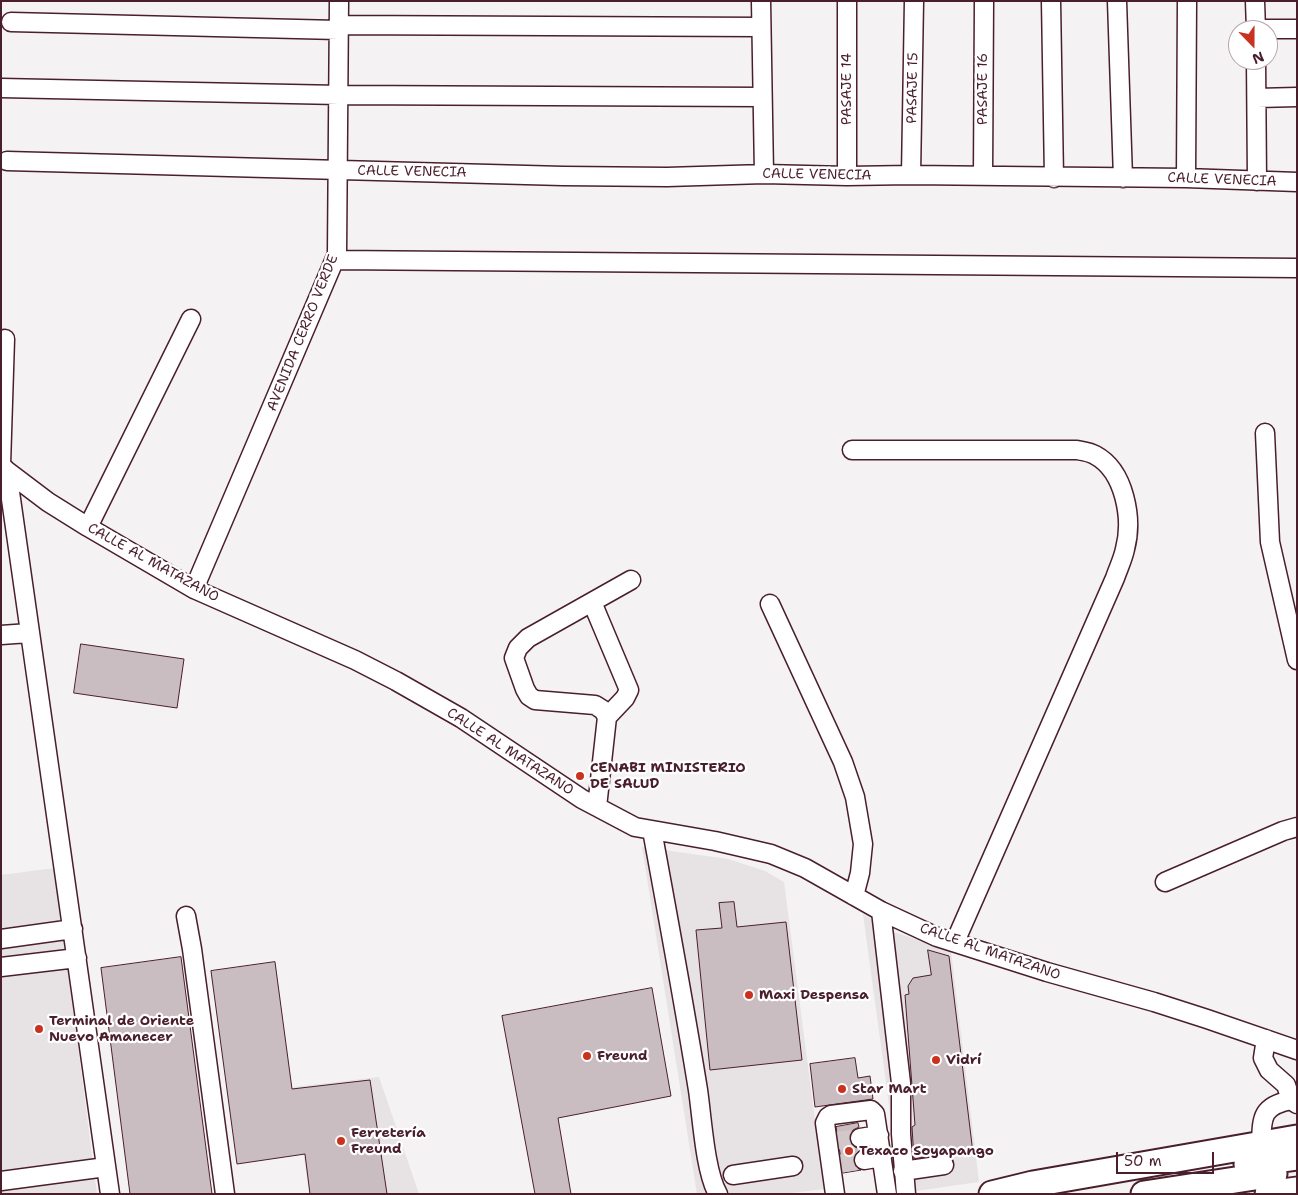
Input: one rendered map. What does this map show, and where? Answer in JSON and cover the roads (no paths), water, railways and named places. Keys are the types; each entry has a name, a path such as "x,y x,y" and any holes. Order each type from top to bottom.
{"highway":[{"path":"1268,1194 1285,1166 1297,1138"},
{"path":"992,1194 1033,1184 1285,1166"},
{"path":"1025,1194 1143,1179 1285,1166"},
{"path":"1144,1194 1285,1166"}],"street":[{"name":"AVENIDA CERRO VERDE","path":"194,589 337,254 339,1"},
{"path":"761,1 764,174"},
{"name":"PASAJE 14","path":"847,1 847,176"},
{"name":"PASAJE 15","path":"911,175 914,1"},
{"name":"PASAJE 16","path":"983,176 984,1"},
{"path":"1051,1 1054,178"},
{"path":"1117,1 1123,178"},
{"path":"1186,178 1187,1"},
{"path":"1256,1 1256,20"},
{"path":"11,22 338,28 662,25 761,27"},
{"path":"1278,29 1297,29"},
{"path":"1256,70 1257,181"},
{"path":"1,88 339,95 762,97"},
{"path":"1257,98 1297,97"},
{"name":"CALLE VENECIA","path":"7,161 601,176 911,175 1186,178 1297,182"},
{"path":"335,260 1297,268"},
{"path":"88,527 191,319"},
{"path":"5,339 3,467 30,633 110,1194"},
{"path":"1266,433 1270,542 1297,660"},
{"path":"852,450 1076,450 1095,455 1110,467 1120,484 1126,501 1129,524 1126,549 1115,578 956,942"},
{"name":"CALLE AL MATAZANO","path":"3,467 48,502 194,589 355,660 396,681 461,718 582,799 635,827 715,841 771,854 805,868 881,911 938,936 1047,972 1163,1004 1297,1050"},
{"path":"597,807 607,717 604,710 595,705 535,700 525,690 514,658 518,648 528,638 631,580"},
{"path":"592,602 629,690 625,698 607,717"},
{"path":"770,604 844,762 855,797 863,844 860,873 854,896"},
{"path":"1,635 30,633"},
{"path":"1165,882 1283,831 1297,827"},
{"path":"652,830 696,1078 709,1166 714,1187 718,1194"},
{"path":"881,911 901,1083 900,1126 906,1194"},
{"path":"186,916 194,958 225,1194"},
{"path":"1,939 73,929"},
{"path":"1,967 77,958"},
{"path":"1266,1039 1263,1058 1269,1070 1286,1085 1294,1102 1281,1102 1265,1112 1262,1120 1285,1166"},
{"path":"835,1194 835,1164 832,1142 825,1123 828,1117 871,1110 875,1114 887,1194"},
{"path":"860,1138 878,1135"},
{"path":"864,1160 882,1157"},
{"path":"903,1171 944,1165"},
{"path":"733,1174 793,1166"},
{"path":"1,1180 106,1167"}],"tunnel":[{"path":"835,1141 860,1138"},
{"path":"839,1164 864,1160"}],"place":[{"name":"CENABI MINISTERIO DE SALUD","path":"580,776"},
{"name":"Maxi Despensa","path":"749,995"},
{"name":"Terminal de Oriente Nuevo Amanecer","path":"39,1029"},
{"name":"Freund","path":"587,1056"},
{"name":"Vidrí","path":"936,1060"},
{"name":"Star Mart","path":"842,1089"},
{"name":"Ferretería Freund","path":"341,1141"},
{"name":"Texaco Soyapango","path":"849,1151"}]}
